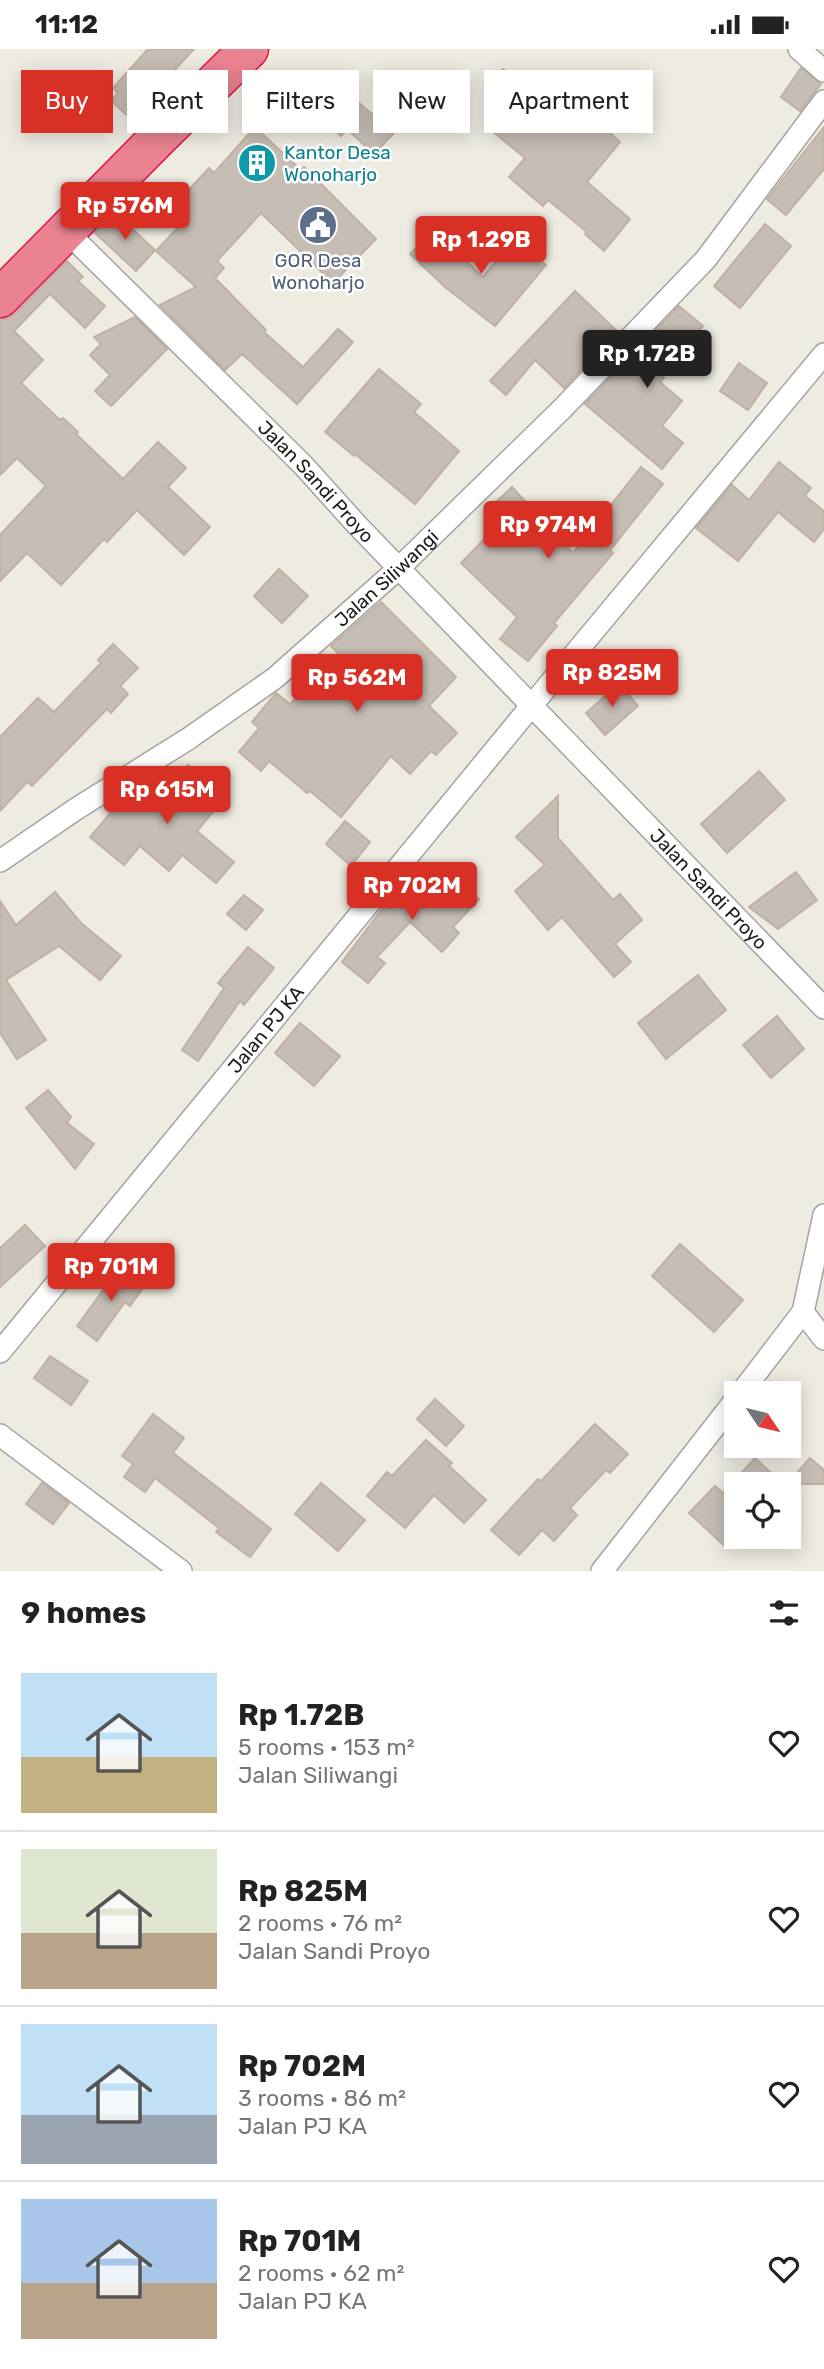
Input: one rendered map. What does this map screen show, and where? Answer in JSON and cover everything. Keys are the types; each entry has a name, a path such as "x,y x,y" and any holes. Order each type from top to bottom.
{"highway":[{"path":"0,298 249,49"}],"street":[{"path":"799,49 824,71"},
{"name":"Jalan Siliwangi","path":"0,861 76,809 188,739 275,678 399,568 562,409 706,259 824,101"},
{"name":"Jalan Sandi Proyo","path":"66,232 303,464 399,568 824,1007"},
{"name":"Jalan PJ KA","path":"0,1352 824,354"},
{"path":"750,1381 803,1312 824,1215"},
{"path":"803,1312 824,1339"},
{"path":"602,1571 724,1415"},
{"path":"0,1435 181,1571"}],"building":[{"path":"148,49 194,49 175,70 129,70"},
{"path":"801,68 821,84 800,111 781,97"},
{"path":"127,72 127,115 113,103 118,93 113,88"},
{"path":"359,103 373,115 373,133 394,133 374,154 351,133 359,133"},
{"path":"824,127 824,169 786,215 767,199"},
{"path":"250,133 261,133 301,170 304,167 376,239 333,283 261,213 217,261 224,268 215,278 266,330 264,332 303,367 338,329 353,342 297,404 242,354 225,370 160,305 196,287 156,251 185,220 172,208 209,168 214,173"},
{"path":"495,133 610,133 620,142 587,182 630,219 604,251 585,234 587,232 548,200 543,206 509,177 525,158"},
{"path":"115,213 155,250 136,271 95,233"},
{"path":"765,224 791,246 740,308 714,286"},
{"path":"433,230 483,277 514,239 546,265 495,326 445,287 410,254"},
{"path":"67,261 83,277 78,281 105,306 85,328 50,294 14,331 43,360 21,383 60,420 63,418 78,432 76,434 123,479 158,442 186,468 168,487 210,527 184,555 137,510 107,542 104,539 61,585 27,553 0,581 0,535 46,486 17,458 0,475 0,319 6,319 16,313"},
{"path":"575,291 618,332 564,388 535,360 506,395 490,381"},
{"path":"679,306 703,326 660,382 682,401 662,426 683,443 662,469 585,404"},
{"path":"135,317 167,349 111,406 95,391 110,375 90,355 101,344 94,337"},
{"path":"739,363 767,383 748,410 720,391"},
{"path":"379,369 421,404 414,412 459,451 415,504 325,432"},
{"path":"779,462 811,488 805,496 824,511 824,529 814,542 778,512 738,561 696,528 732,485 749,500"},
{"path":"641,467 663,484 610,550 613,553 554,623 557,626 528,661 500,639 517,617 461,563 495,528 495,503 512,487 573,553"},
{"path":"279,569 308,596 282,623 254,596"},
{"path":"381,602 456,677 429,706 457,733 436,755 431,751 410,774 391,756 341,817 269,761 261,771 239,752 259,728 252,722 276,693 290,704 339,654 331,646"},
{"path":"113,644 138,668 120,686 128,694 111,713 107,709 32,786 27,782 0,811 0,737 38,698 54,712 101,663 98,660"},
{"path":"619,684 638,706 605,735 586,713"},
{"path":"188,765 226,796 197,831 234,862 216,883 182,855 169,871 140,846 124,865 90,837 129,791 135,787 155,804"},
{"path":"759,771 785,800 727,853 701,824"},
{"path":"558,796 558,838 613,900 620,894 642,920 615,944 631,962 614,977 562,917 548,930 515,891 545,865 516,837"},
{"path":"345,821 370,842 351,866 326,844"},
{"path":"428,868 449,887 464,886 479,899 453,927 459,933 442,952 410,922 377,957 385,963 368,983 342,962 385,905 391,909"},
{"path":"796,872 817,900 778,929 749,907"},
{"path":"55,892 81,923 121,956 100,980 59,946 6,980 46,1040 17,1059 0,1033 0,901 16,925"},
{"path":"244,895 263,910 246,930 227,914"},
{"path":"248,947 274,968 244,1005 240,1001 198,1061 182,1050 224,988 218,983"},
{"path":"698,975 726,1010 666,1059 638,1023"},
{"path":"777,1016 804,1049 771,1078 743,1045"},
{"path":"300,1023 340,1056 314,1086 275,1053"},
{"path":"48,1090 71,1117 67,1123 94,1144 75,1169 26,1108"},
{"path":"25,1225 45,1246 0,1287 0,1248"},
{"path":"680,1244 743,1300 714,1332 652,1276"},
{"path":"120,1267 145,1285 130,1306 125,1302 97,1341 77,1326"},
{"path":"50,1356 88,1381 71,1405 34,1378"},
{"path":"435,1399 464,1426 446,1446 417,1419"},
{"path":"153,1414 184,1438 173,1453 271,1529 250,1557 216,1532 219,1528 155,1478 145,1492 124,1477 133,1464 122,1456"},
{"path":"595,1424 628,1454 610,1473 606,1470 570,1508 577,1515 554,1541 542,1530 519,1555 491,1530 538,1479 541,1481"},
{"path":"426,1440 452,1463 449,1466 486,1500 464,1523 434,1495 405,1528 367,1496 387,1472 392,1476"},
{"path":"755,1458 770,1472 742,1472"},
{"path":"810,1458 824,1470 824,1484 801,1484 801,1472 798,1472"},
{"path":"42,1483 69,1503 53,1524 26,1504"},
{"path":"321,1483 365,1520 338,1551 295,1514"},
{"path":"715,1486 723,1493 724,1545 689,1513"}],"place":[{"name":"Kantor Desa Wonoharjo","path":"257,163"},
{"name":"GOR Desa Wonoharjo","path":"318,225"}]}
